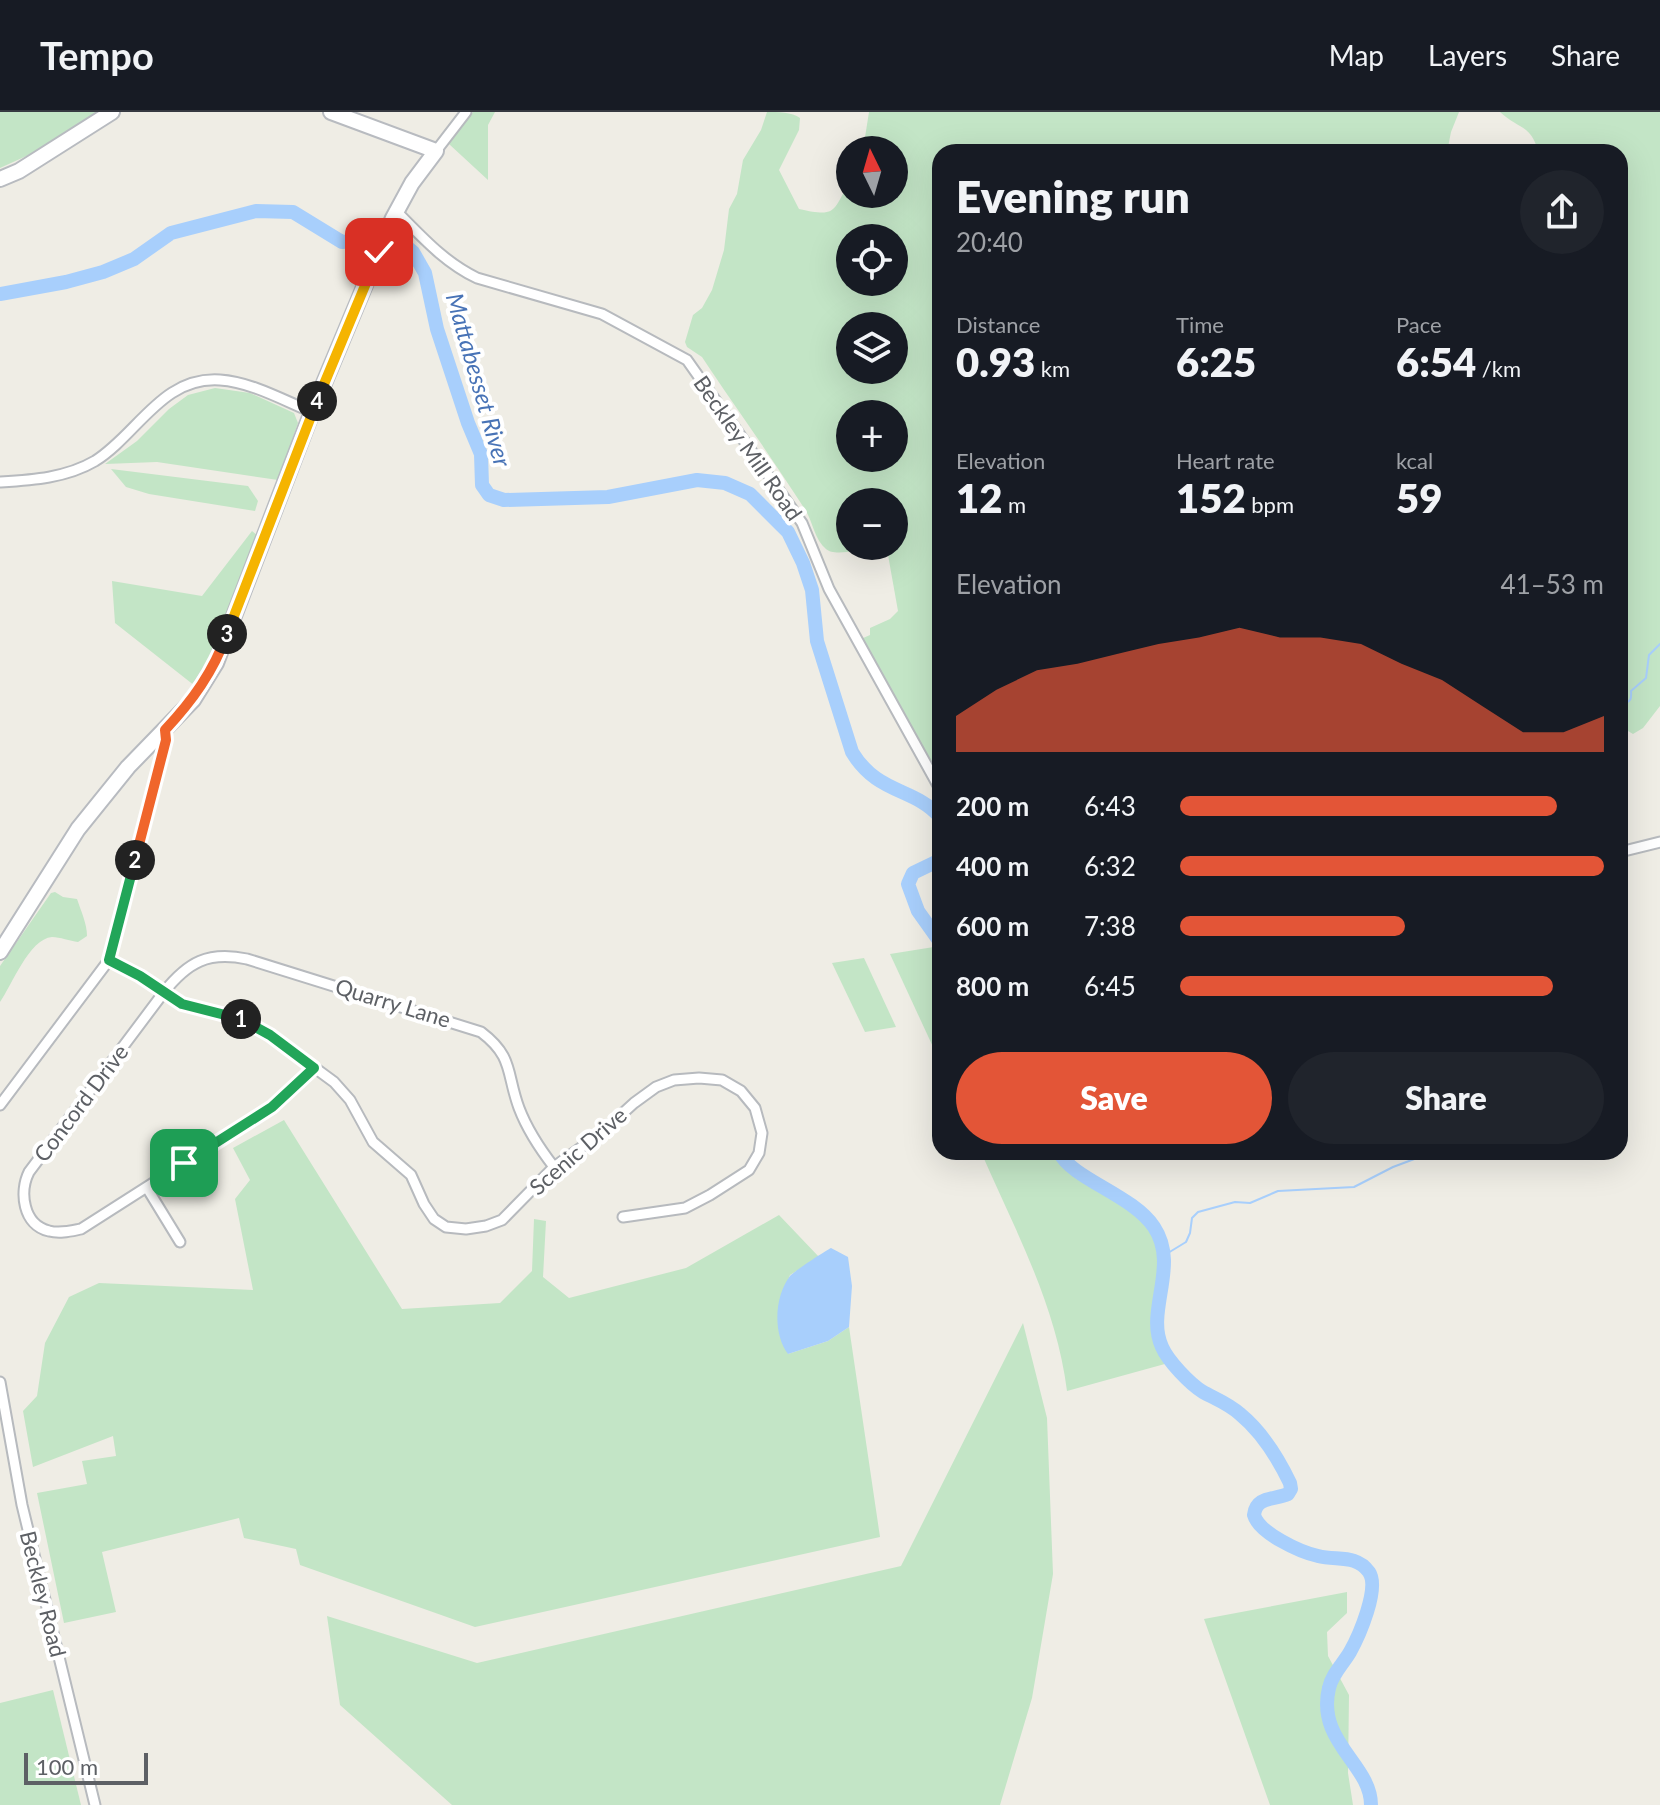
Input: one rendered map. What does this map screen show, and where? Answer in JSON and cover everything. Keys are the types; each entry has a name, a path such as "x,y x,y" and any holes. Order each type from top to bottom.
{"street":[{"path":"0,179 19,171 112,112"},
{"path":"331,112 436,151"},
{"path":"0,952 78,829 128,767 193,700 216,663 312,412 396,211 412,183 466,112"},
{"name":"Beckley Mill Road","path":"396,211 439,255 461,270 477,278 602,314 687,360 802,523 829,589 932,775"},
{"path":"0,482 51,477 93,462 126,436 164,396 200,381 233,381 312,412"},
{"path":"0,1105 109,960 166,740 165,730"},
{"path":"1628,850 1660,842"},
{"name":"Quarry Lane","path":"164,992 188,966 216,956 231,956 481,1032 496,1044 504,1056 524,1121 554,1167"},
{"name":"Scenic Drive","path":"109,960 182,1004 239,1018 270,1035 342,1089 373,1142 411,1175 434,1219 446,1227 476,1228 502,1220 554,1167 600,1134 656,1087 674,1080 722,1080 741,1091 755,1108 762,1133 759,1153 749,1170 685,1208 623,1217"},
{"name":"Concord Drive","path":"164,992 29,1172 23,1196 32,1219 42,1228 65,1232 81,1229 272,1107 314,1068"},
{"path":"147,1188 180,1242"},
{"name":"Beckley Road","path":"0,1382 22,1505 95,1805"}],"green space":[{"path":"0,112 96,112 44,148 0,168"},
{"path":"473,112 495,112 488,125 488,180 449,144"},
{"path":"767,112 789,113 800,118 799,130 779,170 799,209 821,213 828,212 836,205 836,208 908,208 908,136 865,136 869,112 1459,112 1449,144 932,144 932,765 861,639 870,635 870,628 890,619 898,611 889,560 908,560 908,488 836,488 836,552 829,551 822,545 806,511 702,357 687,347 685,342 693,315 702,308 712,290 724,250 729,209 737,194 743,160 761,130"},
{"path":"1500,112 1660,112 1660,706 1643,728 1633,734 1628,731 1628,144 1535,144 1528,132"},
{"path":"215,388 250,393 294,413 298,423 278,480 157,462 105,464 137,441 188,395"},
{"path":"111,469 248,486 258,501 255,511 149,494 126,487"},
{"path":"252,531 258,536 195,686 115,623 112,581 202,596"},
{"path":"51,893 77,899 87,936 78,942 52,937 36,946 0,1002 0,966"},
{"path":"932,947 932,1045 890,954"},
{"path":"864,958 896,1027 865,1032 832,963"},
{"path":"284,1120 402,1309 500,1303 532,1271 534,1219 546,1221 543,1277 569,1298 686,1268 779,1215 819,1257 790,1275 780,1301 788,1354 828,1341 849,1327 880,1537 475,1627 300,1565 296,1549 244,1538 239,1518 102,1552 116,1612 64,1623 37,1493 87,1484 82,1461 116,1456 113,1436 33,1467 23,1411 37,1396 45,1343 69,1297 99,1283 253,1290 235,1199 250,1180 233,1148"},
{"path":"985,1160 1064,1160 1136,1208 1157,1232 1162,1248 1164,1265 1159,1332 1163,1348 1172,1362 1067,1391 1054,1328 1020,1239"},
{"path":"1023,1323 1047,1418 1053,1574 1032,1698 1000,1805 452,1805 340,1705 327,1616 477,1663 901,1566"},
{"path":"1347,1592 1347,1613 1327,1632 1328,1656 1349,1695 1348,1773 1353,1805 1270,1805 1204,1619"},
{"path":"53,1690 81,1805 0,1805 0,1703"}],"water":[{"path":"831,1248 848,1257 852,1286 849,1327 828,1341 788,1354 778,1326 781,1294 792,1274"}],"waterway":[{"name":"Mattabesset River","path":"0,294 103,272 134,259 171,233 256,211 293,212 342,242 400,241 413,252 425,273 437,329 481,454 482,485 489,495 504,500 608,497 697,480 725,483 750,494 788,532 803,563 812,590 817,641 852,752 862,766 884,784 932,809"},
{"path":"1628,701 1631,691 1646,678 1649,655 1660,644"},
{"name":"Mattabesset River","path":"932,864 913,873 908,884 918,911 932,931"},
{"name":"Mattabesset River","path":"1065,1160 1076,1171 1132,1206 1154,1227 1164,1257 1157,1319 1165,1353 1192,1384 1248,1421 1280,1464 1291,1489 1288,1494 1258,1505 1254,1515 1257,1522 1291,1546 1318,1556 1352,1560 1369,1572 1372,1589 1367,1612 1354,1645 1330,1683 1327,1707 1337,1738 1369,1790 1371,1805"},
{"path":"1163,1256 1186,1242 1192,1218 1198,1212 1235,1202 1250,1203 1278,1191 1354,1187 1412,1160"}],"route":[{"path":"184,1163 272,1107 314,1068 270,1035 239,1018 182,1004 109,960 167,736 165,730 193,700 216,663 312,412 379,252"}]}
